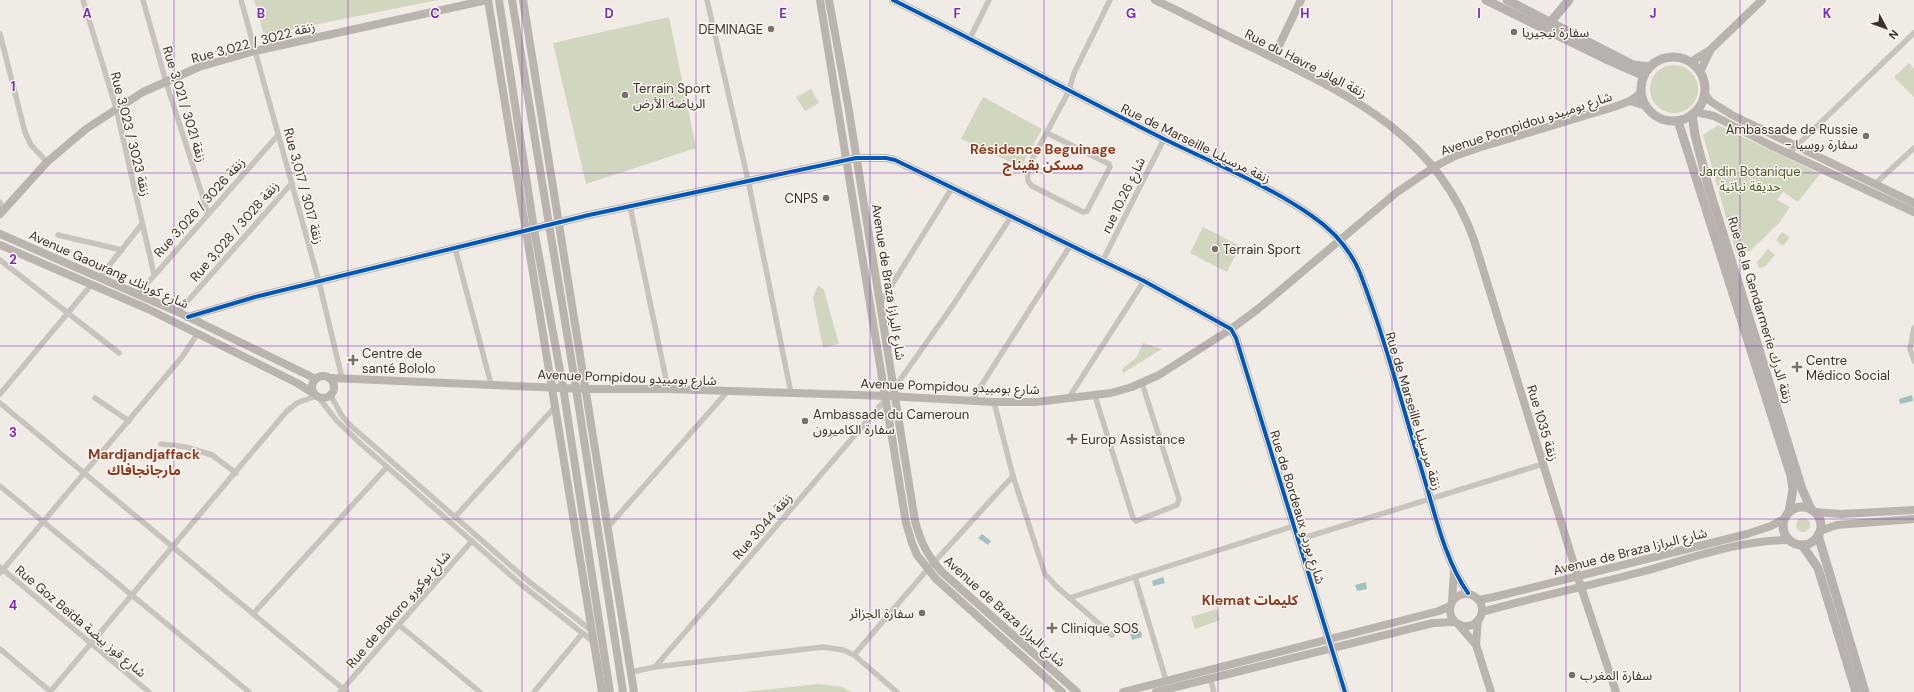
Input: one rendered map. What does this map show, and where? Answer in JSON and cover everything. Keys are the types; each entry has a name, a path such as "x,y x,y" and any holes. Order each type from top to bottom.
{"main road":[{"name":"Rue 3,022 / زنقة 3022","path":"2,212 47,162 86,129 116,108 143,92 199,67 255,51 487,0"},
{"path":"487,0 531,230 564,387 610,692"},
{"path":"499,0 554,408 593,631 602,692"},
{"path":"512,0 550,225 607,528 634,692"},
{"path":"523,0 560,222 581,388 623,692"},
{"name":"Avenue de Braza شارع البرازا","path":"820,0 839,107 846,160 890,396 920,540 934,563 942,572 1077,692"},
{"name":"Avenue de Braza شارع البرازا","path":"829,0 880,304 906,522 912,543 927,570 1062,692"},
{"name":"Rue de Marseille زنقة مرسيليا","path":"893,0 970,38 1164,139 1287,200 1314,218 1346,246 1357,267 1380,332 1454,570 1468,593"},
{"name":"Rue du Havre زنقة الهافر","path":"1155,0 1273,58 1368,108 1397,130 1434,167"},
{"path":"1273,58 1301,0"},
{"path":"1486,0 1644,76"},
{"path":"1507,0 1551,21 1633,65 1650,67"},
{"path":"1544,29 1569,0"},
{"path":"1691,62 1710,50 1762,0"},
{"path":"1700,72 1710,50"},
{"path":"1646,106 1641,93 1644,76 1650,67 1669,57 1682,58 1691,62 1704,79 1705,94 1702,103 1694,114"},
{"name":"Avenue Pompidou شارع بومبيدو","path":"331,378 581,388 668,389 890,396 994,402 1036,402 1111,393 1142,383 1159,374 1231,328 1258,309 1339,239 1396,193 1434,167 1456,156 1482,147 1630,101 1641,93"},
{"path":"1705,94 1717,106 1732,115 1914,203"},
{"path":"1630,101 1646,106 1659,118 1678,121 1694,114 1714,116 1789,154 1914,212"},
{"name":"Rue de la Gendarmerie زنقة الدرك","path":"1694,114 1695,135 1708,185 1802,489 1813,511"},
{"name":"Rue de la Gendarmerie زنقة الدرك","path":"1678,121 1791,473 1793,489 1786,515"},
{"path":"188,317 255,297 630,206 856,158 886,158 895,160 1102,262 1144,281 1231,328"},
{"name":"Rue 1035 زنقة","path":"1434,167 1447,185 1467,220 1581,587 1616,692"},
{"name":"Avenue Gaourang شارع كورانك","path":"0,234 178,312 316,379"},
{"name":"Avenue Gaourang شارع كورانك","path":"0,245 148,309 297,383 316,396"},
{"name":"Rue de Bordeaux شارع بوردو","path":"1231,328 1236,338 1345,692"},
{"path":"333,392 335,385 331,378 323,376 316,379 312,385 316,396 327,398 333,392 353,380"},
{"path":"1802,545 1811,542 1819,533 1836,524 1912,519 1911,510 1841,514 1813,511 1797,507 1786,515 1783,530 1789,540 1802,545 1818,568 1856,692"},
{"path":"1813,511 1820,519 1819,533 1865,692"},
{"name":"Avenue de Braza شارع البرازا","path":"1479,600 1747,534 1771,526 1786,515"},
{"name":"Avenue de Braza شارع البرازا","path":"1482,612 1508,604 1581,587 1749,543 1789,540"},
{"name":"Rue de Marseille زنقة مرسيليا","path":"1451,603 1454,570"},
{"path":"1124,692 1438,611 1451,603 1459,594 1468,593 1479,600 1482,612 1478,620 1476,645 1491,692"},
{"path":"1451,603 1451,617 1476,645"},
{"path":"1156,692 1332,650 1433,623 1456,623 1469,626 1478,620"}],"street":[{"name":"Rue 3,023 / زنقة 3023","path":"83,0 116,108 154,274"},
{"name":"Rue 3,021 / زنقة 3021","path":"143,0 166,82 208,213"},
{"name":"Rue 3,017 / زنقة 3017","path":"241,0 319,282 342,378"},
{"path":"707,0 748,180 791,393"},
{"path":"970,38 988,0"},
{"path":"1047,133 1109,164 1110,167 1087,212 1083,212 1032,186 1028,181 1027,169 1069,90 1074,73 1110,0"},
{"path":"1789,154 1914,33"},
{"path":"0,34 25,132 31,145 47,162"},
{"name":"Rue 3,026 / زنقة 3026","path":"138,294 154,274 278,135"},
{"name":"rue 10.26 شارع","path":"1102,262 1164,139"},
{"path":"1875,184 1914,148"},
{"name":"Rue 3,028 / زنقة 3028","path":"178,312 292,183"},
{"path":"880,304 952,188"},
{"path":"0,202 2,212"},
{"path":"630,206 668,389"},
{"name":"Rue 3044 زنقة","path":"655,667 890,396 953,305 1011,217"},
{"path":"100,277 142,224"},
{"path":"58,234 122,250"},
{"path":"972,400 1070,246"},
{"path":"455,248 490,384"},
{"path":"0,260 119,353"},
{"path":"1068,399 1144,281"},
{"path":"0,394 92,284"},
{"path":"1914,328 1910,349 1914,361"},
{"path":"1,570 84,475 182,357 198,334"},
{"path":"1095,396 1133,518 1136,521 1177,505 1179,499 1142,383"},
{"path":"333,392 342,416 350,425 527,580 602,638"},
{"path":"607,528 727,392"},
{"path":"0,649 51,692 286,412 297,403 316,396 345,429 387,467 472,541 603,650"},
{"path":"95,398 129,421"},
{"path":"994,402 1013,476 1045,574 1069,598 1112,635"},
{"path":"0,403 343,691"},
{"path":"455,517 554,408"},
{"path":"160,444 186,447 212,455 236,472"},
{"path":"1298,540 1431,500 1543,464"},
{"path":"253,614 387,467"},
{"path":"854,655 927,570 1013,476"},
{"path":"0,486 249,692"},
{"path":"1069,598 1294,526"},
{"name":"Rue de Bokoro شارع بوكورو","path":"343,691 472,541"},
{"name":"Rue Goz Beïda شارع قوز بيضة","path":"1,570 149,692"},
{"path":"1135,577 1166,680"},
{"path":"399,625 480,692"},
{"path":"534,692 582,634"},
{"path":"631,672 655,667 823,648 843,650 854,655 897,692"},
{"path":"1210,678 1214,692"}],"green space":[{"path":"254,0 438,0 264,35"},
{"name":"Terrain Sport الرياضة الأرض","path":"669,17 696,148 586,184 553,43"},
{"path":"1909,63 1914,69 1914,97 1894,77"},
{"path":"1669,65 1679,65 1691,72 1698,84 1698,94 1691,106 1679,113 1669,113 1661,109 1654,102 1650,94 1650,84 1654,76 1661,69"},
{"path":"811,89 819,103 805,111 796,97"},
{"path":"983,97 1042,129 1021,167 961,139"},
{"name":"Jardin Botanique حديقة نباتية","path":"1718,125 1820,174 1798,202 1783,192 1777,200 1790,207 1779,223 1750,251 1736,253 1703,135"},
{"name":"Terrain Sport","path":"1203,227 1240,246 1227,272 1190,253"},
{"path":"1782,232 1790,237 1783,246 1776,240"},
{"path":"1768,249 1775,255 1765,267 1759,268 1757,262"},
{"path":"818,285 824,290 839,344 823,348 813,298"},
{"path":"1143,343 1162,349 1123,373 1122,369 1137,357"},
{"path":"1800,518 1806,518 1810,522 1810,528 1806,532 1800,532 1796,528 1796,522"},
{"path":"1217,609 1220,620 1195,629 1191,617"},
{"path":"819,684 842,687 851,692 742,692"}],"water":[{"path":"1912,395 1913,401 1900,404 1899,399"},
{"path":"982,534 991,541 988,545 978,538"},
{"path":"1163,577 1165,583 1153,586 1152,581"},
{"path":"1366,582 1367,589 1357,591 1355,585"},
{"path":"1141,631 1142,637 1132,640 1130,634"}],"cycle path":[{"path":"893,0 1162,138 1258,184 1294,204 1334,234 1346,248 1360,273 1386,351 1442,539 1460,581 1468,593"},
{"path":"188,317 255,297 589,215 856,158 886,158 895,160 1144,281 1231,329 1236,338 1345,692"}],"place":[{"name":"DEMINAGE","path":"771,29"},
{"name":"سفارة نيجيريا","path":"1514,32"},
{"name":"Terrain Sport الرياضة الأرض","path":"625,95"},
{"name":"Ambassade de Russie - سفارة روسيا","path":"1866,136"},
{"name":"CNPS","path":"826,198"},
{"name":"Terrain Sport","path":"1215,249"},
{"name":"Centre de santé Bololo","path":"353,360"},
{"name":"Centre Médico Social","path":"1797,367"},
{"name":"Ambassade du Cameroun سفارة الكاميرون","path":"805,421"},
{"name":"Europ Assistance","path":"1072,439"},
{"name":"سفارة الجزائر","path":"922,613"},
{"name":"Clinique SOS","path":"1052,628"},
{"name":"سفارة المغرب","path":"1572,675"}],"district":[{"name":"Résidence Beguinage مسكن بقيناج","path":"1043,158"},
{"name":"Mardjandjaffack مارجانجافاك","path":"144,462"},
{"name":"Klemat كليمات","path":"1250,600"}]}
